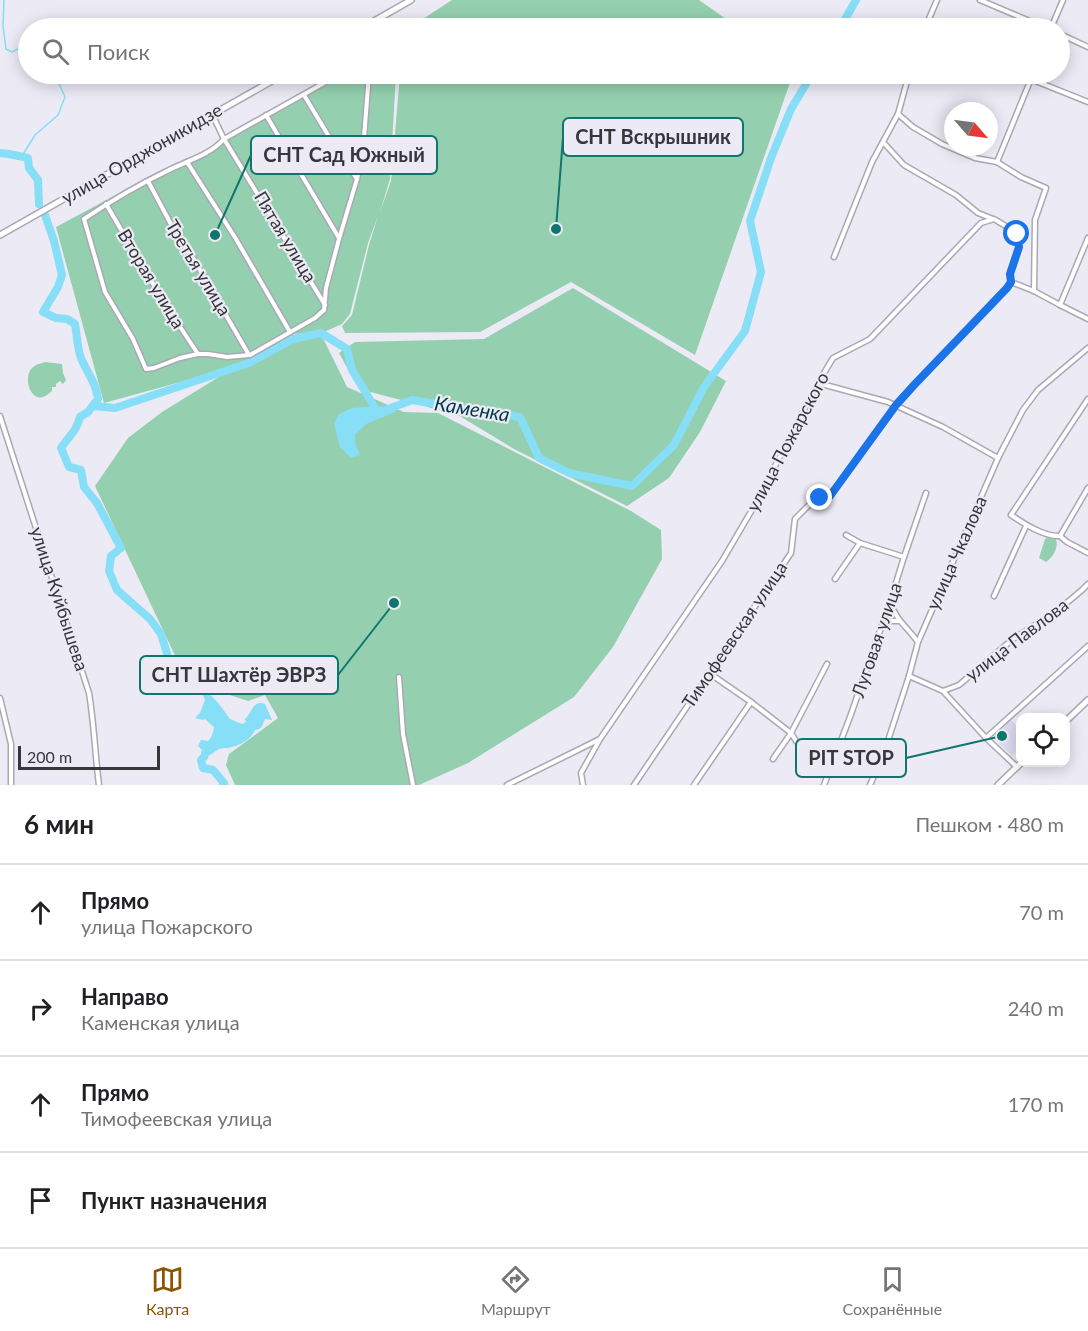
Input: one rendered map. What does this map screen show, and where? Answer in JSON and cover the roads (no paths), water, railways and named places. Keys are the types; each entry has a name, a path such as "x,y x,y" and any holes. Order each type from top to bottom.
{"main road":[{"path":"380,18 411,0"},
{"name":"улица Орджоникидзе","path":"0,235 266,84"},
{"path":"1070,716 1088,700"},
{"path":"998,785 1018,767"}],"street":[{"path":"929,18 937,0"},
{"path":"980,0 1024,18"},
{"path":"1053,18 1063,0"},
{"path":"1070,39 1088,46"},
{"path":"323,84 224,139 204,155 148,181 84,219 105,292 146,369 198,354 227,357 249,355 315,318 324,310 326,288 363,151 368,84"},
{"path":"834,257 872,162 898,114 906,84"},
{"path":"997,162 1029,84"},
{"path":"1049,84 1088,102"},
{"path":"304,95 357,179"},
{"name":"Пятая улица","path":"212,114 224,139 325,306"},
{"path":"898,114 913,127 942,144 975,158 997,162 1046,188 1035,219 1034,291"},
{"path":"266,115 339,239"},
{"path":"883,142 904,165 956,195 978,213 994,219 1017,234 1019,247 1010,274 1011,282 1088,318"},
{"path":"187,162 236,239 290,332"},
{"name":"Третья улица","path":"148,181 173,228 249,355"},
{"name":"Вторая улица","path":"106,204 165,304 198,354"},
{"name":"улица Пожарского","path":"583,785 581,774 600,739 722,561 756,503 833,358 870,339 981,223 994,219"},
{"path":"1060,305 1088,238"},
{"name":"Тимофеевская улица","path":"634,785 791,553 795,519 810,504 820,498 830,496 896,405 1011,282"},
{"name":"улица Чкалова","path":"870,785 883,756 918,642 998,458 1023,410 1038,390 1088,348"},
{"path":"818,383 896,405 943,427 998,458"},
{"path":"1088,399 1011,515 1026,526 1060,536 1066,542 1088,553"},
{"name":"улица Куйбышева","path":"0,416 89,693 99,785"},
{"path":"1060,536 1088,488"},
{"name":"Луговая улица","path":"824,785 882,626 926,493"},
{"path":"994,596 1026,526"},
{"path":"846,535 860,543 904,557"},
{"path":"835,579 860,543"},
{"name":"улица Павлова","path":"943,691 959,685 1014,639 1057,611 1088,584"},
{"path":"890,602 899,621 918,642"},
{"path":"882,626 888,621 899,621"},
{"path":"986,738 1088,646"},
{"path":"773,759 791,733 826,664"},
{"path":"709,673 791,733 796,741 833,762"},
{"path":"399,676 402,734 413,785"},
{"path":"909,676 943,691 986,738 1016,762"},
{"path":"0,698 11,744 11,785"},
{"path":"694,785 751,702"},
{"name":"улица Пожарского","path":"507,785 600,739"}],"water":[{"path":"383,406 395,412 366,424 355,435 360,455 351,458 340,447 334,424 339,414 352,408"},
{"path":"194,687 207,691 230,719 242,724 246,722 245,719 254,707 261,703 265,704 272,720 265,719 261,728 255,730 248,740 236,746 219,749 203,760 204,765 200,766 202,750 198,746 201,740 208,741 214,727 205,719 195,718 200,713 205,700 203,695 186,692"}],"waterway":[{"path":"4,0 3,26 6,49 12,52 18,49"},
{"name":"Каменка","path":"846,18 856,0"},
{"path":"22,156 35,135 58,115 65,97 59,84"},
{"name":"Каменка","path":"93,406 115,408 249,363 293,339 321,333 347,349 352,370 378,413 412,400 520,417 539,458 569,473 632,486 674,445 704,387 745,331 761,272 750,221 771,158 791,109 806,84"},
{"path":"0,153 28,158 29,168 38,180 39,204"},
{"path":"45,215 62,275 58,287 43,312 56,318 67,319 75,324 80,354 98,399 88,412 80,417 74,431 61,448 69,467 81,470 84,487 97,503 121,548 111,556 109,571 117,590 150,619 161,634 178,680 189,690 199,691"},
{"path":"204,757 201,760 203,768 213,770 224,783 223,785"}],"place":[{"name":"СНТ Вскрышник","path":"556,229"},
{"name":"СНТ Сад Южный","path":"215,235"},
{"name":"СНТ Шахтёр ЭВРЗ","path":"394,603"},
{"name":"PIT STOP","path":"1002,736"}]}
